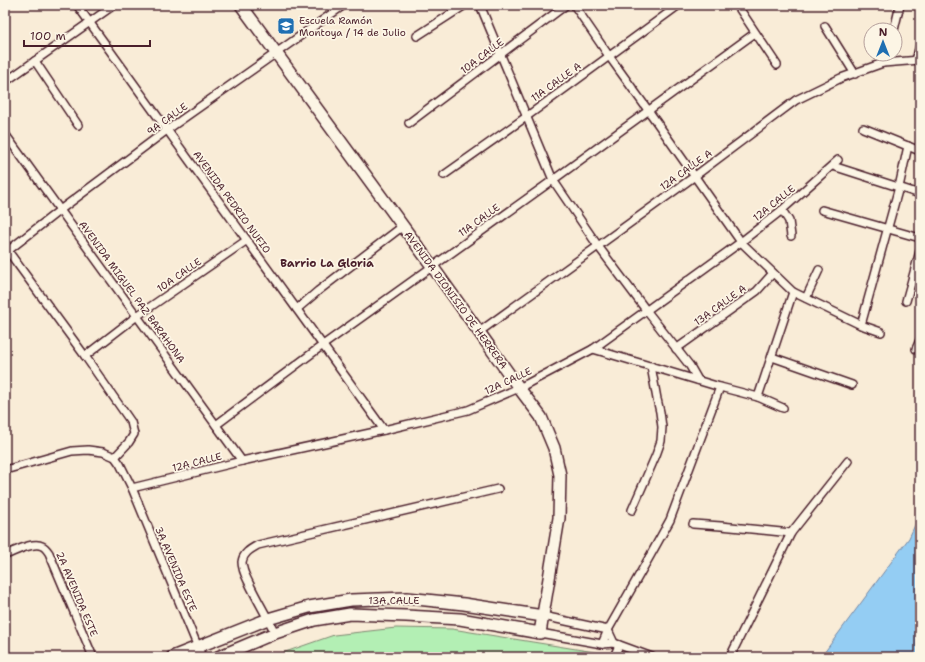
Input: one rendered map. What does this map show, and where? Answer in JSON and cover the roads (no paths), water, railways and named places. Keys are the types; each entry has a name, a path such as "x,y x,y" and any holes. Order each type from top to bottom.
{"street":[{"name":"AVENIDA PEDRIO NUFIO","path":"77,5 384,430"},
{"path":"5,82 114,5"},
{"name":"AVENIDA DIONISIO DE HERRERA","path":"241,5 541,417 554,448 560,475 559,518 540,634"},
{"name":"9A CALLE","path":"7,252 60,210 168,130 344,5"},
{"path":"417,36 465,5"},
{"path":"480,5 553,180 598,246 690,366 698,380"},
{"name":"10A CALLE","path":"409,123 566,5"},
{"path":"574,5 741,242 793,292 861,325 881,332"},
{"name":"11A CALLE A","path":"444,175 679,5"},
{"path":"738,5 777,65"},
{"path":"896,22 900,5"},
{"path":"825,26 855,74"},
{"name":"11A CALLE","path":"216,425 323,345 755,33"},
{"path":"918,60 920,45"},
{"name":"12A CALLE A","path":"479,332 695,176 796,100 841,78 883,63 918,60"},
{"path":"35,61 78,124"},
{"path":"863,128 920,151"},
{"name":"AVENIDA MIGUEL PAZ BARAHONA","path":"5,134 242,461"},
{"path":"861,325 899,187 908,146"},
{"name":"12A CALLE","path":"132,488 242,461 468,410 519,388 593,349 741,242 782,210 835,163 899,187"},
{"path":"899,187 920,194"},
{"path":"782,210 789,221 791,236"},
{"path":"822,210 920,238"},
{"path":"297,309 318,291 403,226"},
{"name":"10A CALLE","path":"85,356 137,316 247,240"},
{"path":"906,301 920,251"},
{"path":"5,470 72,451 88,450 104,452 115,457 129,442 134,434 131,422 85,356 7,252"},
{"path":"806,298 818,270"},
{"name":"13A CALLE A","path":"676,349 756,291 773,273"},
{"path":"758,397 793,292"},
{"path":"916,349 920,340"},
{"path":"593,349 758,397 782,408"},
{"path":"772,357 852,385"},
{"path":"632,510 661,441 662,427 660,412 651,366"},
{"path":"602,644 608,630 670,520 720,387"},
{"name":"3A AVENIDA ESTE","path":"115,457 132,488 202,657"},
{"path":"730,657 791,533 848,461"},
{"path":"275,633 243,571 242,562 244,555 250,549 258,545 498,489"},
{"path":"693,524 791,533"},
{"name":"2A AVENIDA ESTE","path":"5,555 30,545 38,544 44,546 49,553 93,657"},
{"path":"406,616 407,598"},
{"name":"13A CALLE","path":"172,657 268,619 309,607 351,600 407,598 464,604 543,616 608,630"},
{"name":"13A CALLE","path":"218,657 275,633 314,620 350,614 460,619 602,644 616,644 652,657"},
{"path":"608,630 616,644 614,657"}],"water":[{"path":"920,514 920,657 821,657 909,538"}],"place":[{"name":"Escuela Ramón Montoya / 14 de Julio","path":"286,26"}],"district":[{"name":"Barrio La Gloria","path":"327,263"}]}
